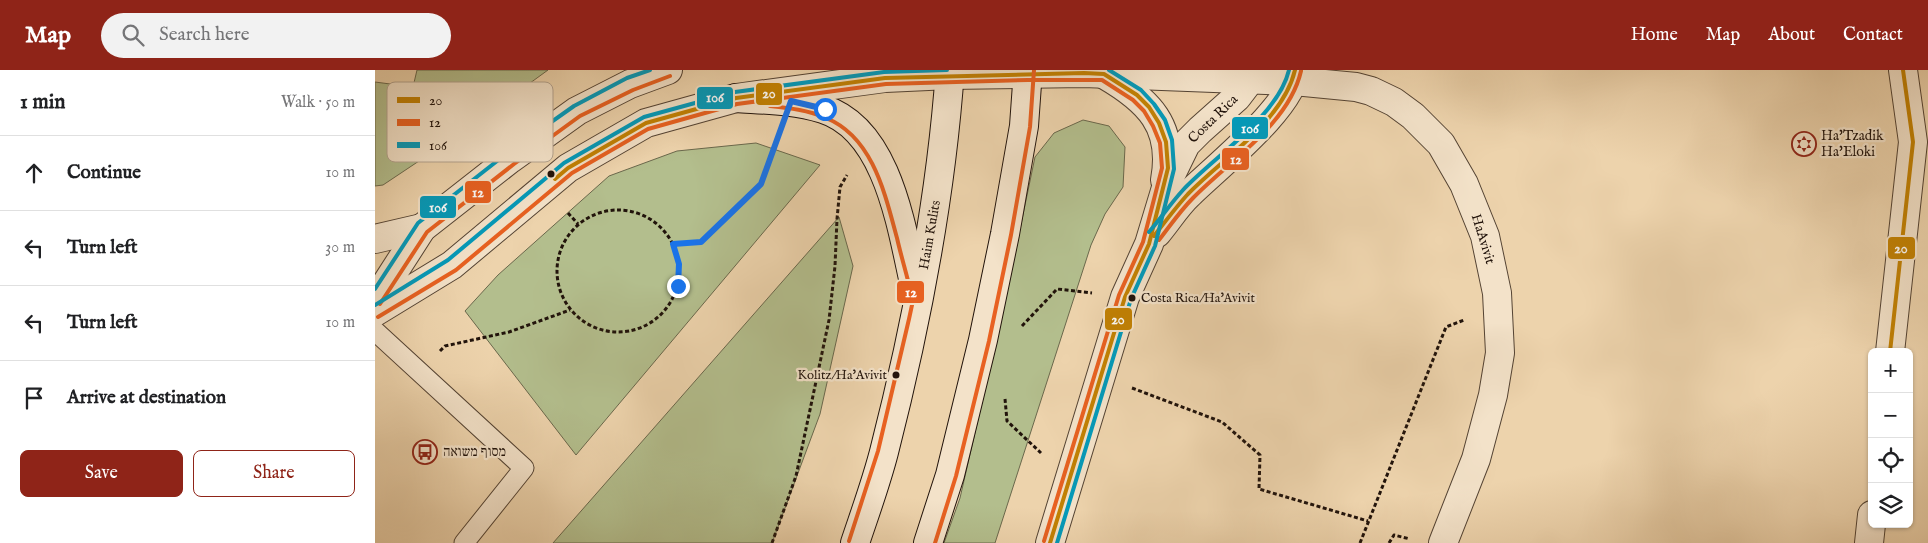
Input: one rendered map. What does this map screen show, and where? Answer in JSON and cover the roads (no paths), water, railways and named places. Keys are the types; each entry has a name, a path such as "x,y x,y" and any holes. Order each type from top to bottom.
{"street":[{"path":"553,128 577,111 631,84 668,70"},
{"path":"1890,348 1913,142 1903,70"},
{"path":"928,543 950,475 991,301 1025,126 1028,72"},
{"name":"HaAvivit","path":"736,98 885,78 950,73 1028,72 1296,74 1371,91 1394,102 1413,116 1441,144 1464,184 1485,236 1497,293 1500,353 1493,395 1476,459 1430,542"},
{"name":"Haim Kulits","path":"855,543 884,454 919,303 937,196 950,73"},
{"path":"1104,74 1137,95 1149,107 1159,123 1165,142 1168,168 1162,197"},
{"name":"Costa Rica","path":"1149,244 1187,196 1275,111 1296,74"},
{"name":"Costa Rica","path":"1049,543 1125,297 1149,244 1162,197 1187,144 1237,97 1252,75"},
{"path":"375,312 452,265 568,168 646,123 736,98 791,101 825,109 841,116 855,127 881,165 892,194 919,303"},
{"path":"375,301 422,228 506,162"},
{"path":"375,239 422,228"},
{"path":"1869,543 1871,528"}],"lane":[{"path":"375,331 524,468 463,543"}],"place":[{"name":"Ha'Tzadik Ha'Eloki","path":"1804,144"},
{"name":"Costa Rica/Ha'Avivit","path":"1132,298"},
{"name":"Kolitz/Ha'Avivit","path":"896,375"},
{"name":"מסוף משואה","path":"425,452"}]}
